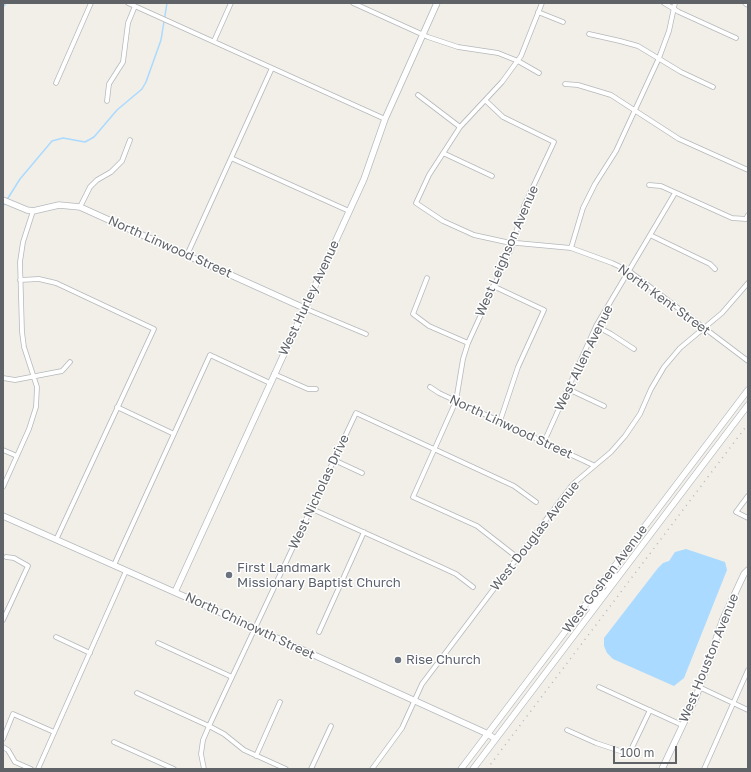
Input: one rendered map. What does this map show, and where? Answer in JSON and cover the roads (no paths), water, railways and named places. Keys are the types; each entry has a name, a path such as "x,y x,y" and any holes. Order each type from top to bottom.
{"street":[{"path":"56,83 91,3"},
{"path":"128,3 385,119"},
{"path":"214,41 231,3"},
{"path":"353,3 448,44 498,53 518,61 539,73"},
{"name":"West Hurley Avenue","path":"175,592 371,161 385,119 437,3"},
{"path":"492,176 443,153 460,127 502,82 518,61 527,43 542,3"},
{"path":"664,3 736,38"},
{"path":"571,248 583,208 616,151 658,58 669,31 675,3"},
{"path":"107,101 109,84 123,62 128,23 135,6"},
{"path":"538,12 563,22"},
{"path":"588,34 638,46 681,72 713,87"},
{"path":"187,255 272,68"},
{"path":"565,84 578,85 601,91 620,99 644,117 679,139 748,170"},
{"path":"418,95 460,127"},
{"name":"West Leighson Avenue","path":"485,100 503,117 554,142 524,206 513,242 468,343 463,359 456,401 413,497 477,526 518,558"},
{"path":"80,207 90,187 97,180 111,172 122,161 130,140"},
{"name":"North Kent Street","path":"443,153 416,203 458,229 474,235 513,242 571,248 596,256 629,271 748,361"},
{"path":"231,158 348,211"},
{"path":"649,185 661,186 724,215 747,217"},
{"name":"West Allen Avenue","path":"544,442 596,326 675,193"},
{"path":"3,487 36,407 37,392 34,377 24,347 20,280 20,250 33,211 6,202"},
{"name":"North Linwood Street","path":"33,211 59,205 80,207 304,308"},
{"path":"650,235 710,264 715,269"},
{"path":"427,278 413,310 414,317 468,343"},
{"path":"20,280 39,279 56,283 154,329 56,540"},
{"name":"West Douglas Avenue","path":"372,769 402,728 422,684 573,484 593,465 611,452 625,436 640,414 651,389 664,367 680,348 722,313 748,283"},
{"path":"494,286 544,310 518,368 500,421"},
{"path":"304,308 366,334"},
{"path":"596,326 634,349"},
{"path":"114,565 210,355 270,383"},
{"path":"3,378 15,380 62,371 70,362"},
{"path":"274,374 308,388 316,389"},
{"name":"North Linwood Street","path":"430,387 456,401 593,465"},
{"path":"568,389 604,406"},
{"name":"West Goshen Avenue","path":"461,769 748,390"},
{"name":"West Goshen Avenue","path":"473,769 748,405"},
{"path":"117,407 174,434"},
{"name":"West Nicholas Drive","path":"204,769 201,754 203,740 254,628 312,509 356,413 434,449"},
{"path":"434,449 514,486 536,502"},
{"path":"3,450 17,456"},
{"path":"334,460 362,472"},
{"path":"748,496 736,512 748,518"},
{"path":"312,509 456,574 473,587"},
{"name":"North Chinowth Street","path":"3,516 175,592 488,734 495,739"},
{"path":"319,632 364,532"},
{"path":"3,618 28,566 14,558 6,557"},
{"path":"589,615 589,610 614,574 614,568"},
{"name":"West Houston Avenue","path":"662,769 699,687 723,619 744,574 748,570"},
{"path":"38,769 126,571"},
{"path":"56,637 90,653"},
{"path":"158,643 232,676"},
{"path":"704,769 748,670"},
{"path":"599,687 682,725"},
{"path":"699,687 748,710"},
{"path":"137,693 209,726 256,756 286,769"},
{"path":"256,756 280,702"},
{"path":"567,730 596,743 629,754 650,710"},
{"path":"3,739 13,714 54,732"},
{"path":"311,769 331,726"},
{"path":"114,742 174,769"},
{"path":"3,747 8,750 16,762 31,769"}],"water":[{"path":"686,549 725,562 727,570 684,678 674,686 613,659 607,653 604,646 604,638 658,568 663,563 669,561 675,552"}],"waterway":[{"path":"3,206 20,179 52,141 63,138 85,142 94,137 117,110 142,89 161,40 167,3"}],"railway":[{"path":"487,769 748,424"}],"place":[{"name":"First Landmark Missionary Baptist Church","path":"229,575"},
{"name":"Rise Church","path":"398,660"}]}
